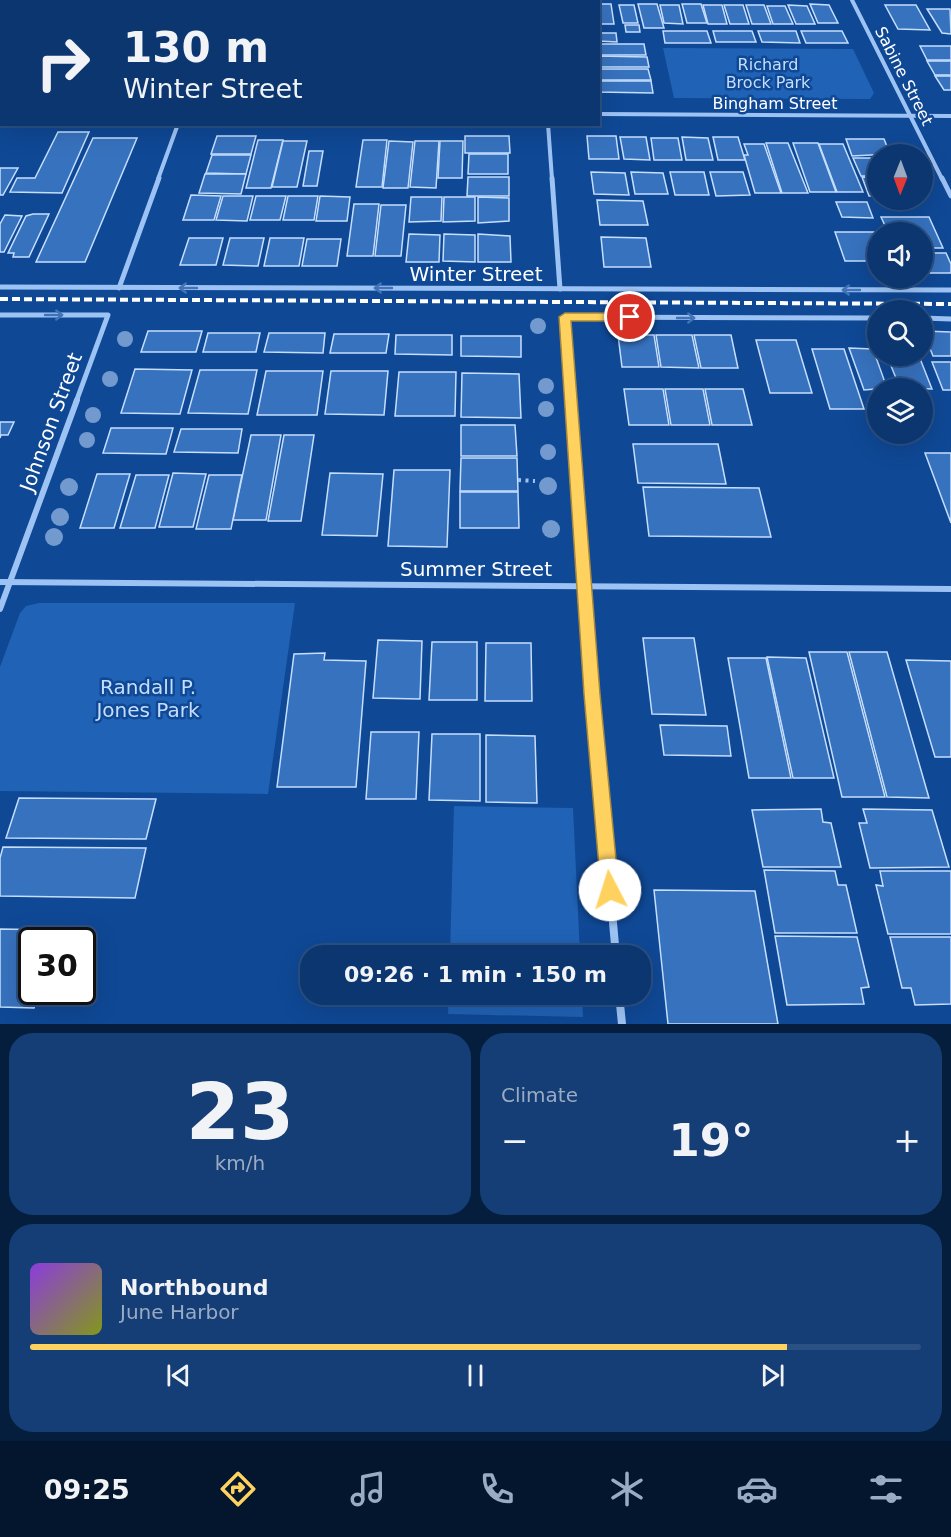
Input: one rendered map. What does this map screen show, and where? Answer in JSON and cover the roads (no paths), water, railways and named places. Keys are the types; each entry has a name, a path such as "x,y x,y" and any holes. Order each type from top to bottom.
{"street":[{"name":"Sabine Street","path":"852,0 951,196"},
{"name":"Bingham Street","path":"600,114 951,116"},
{"path":"119,288 177,126"},
{"path":"548,126 560,289"},
{"name":"Winter Street","path":"0,287 951,290"},
{"name":"Johnson Street","path":"0,315 108,315 0,609"},
{"path":"615,945 565,317 867,318"},
{"path":"933,318 951,319"},
{"name":"Summer Street","path":"0,582 951,589"},
{"path":"620,1005 622,1024"}],"railway":[{"path":"0,299 951,304"}],"park label":[{"name":"Richard Brock Park","path":"768,73"},
{"name":"Randall P. Jones Park","path":"148,698"}]}
